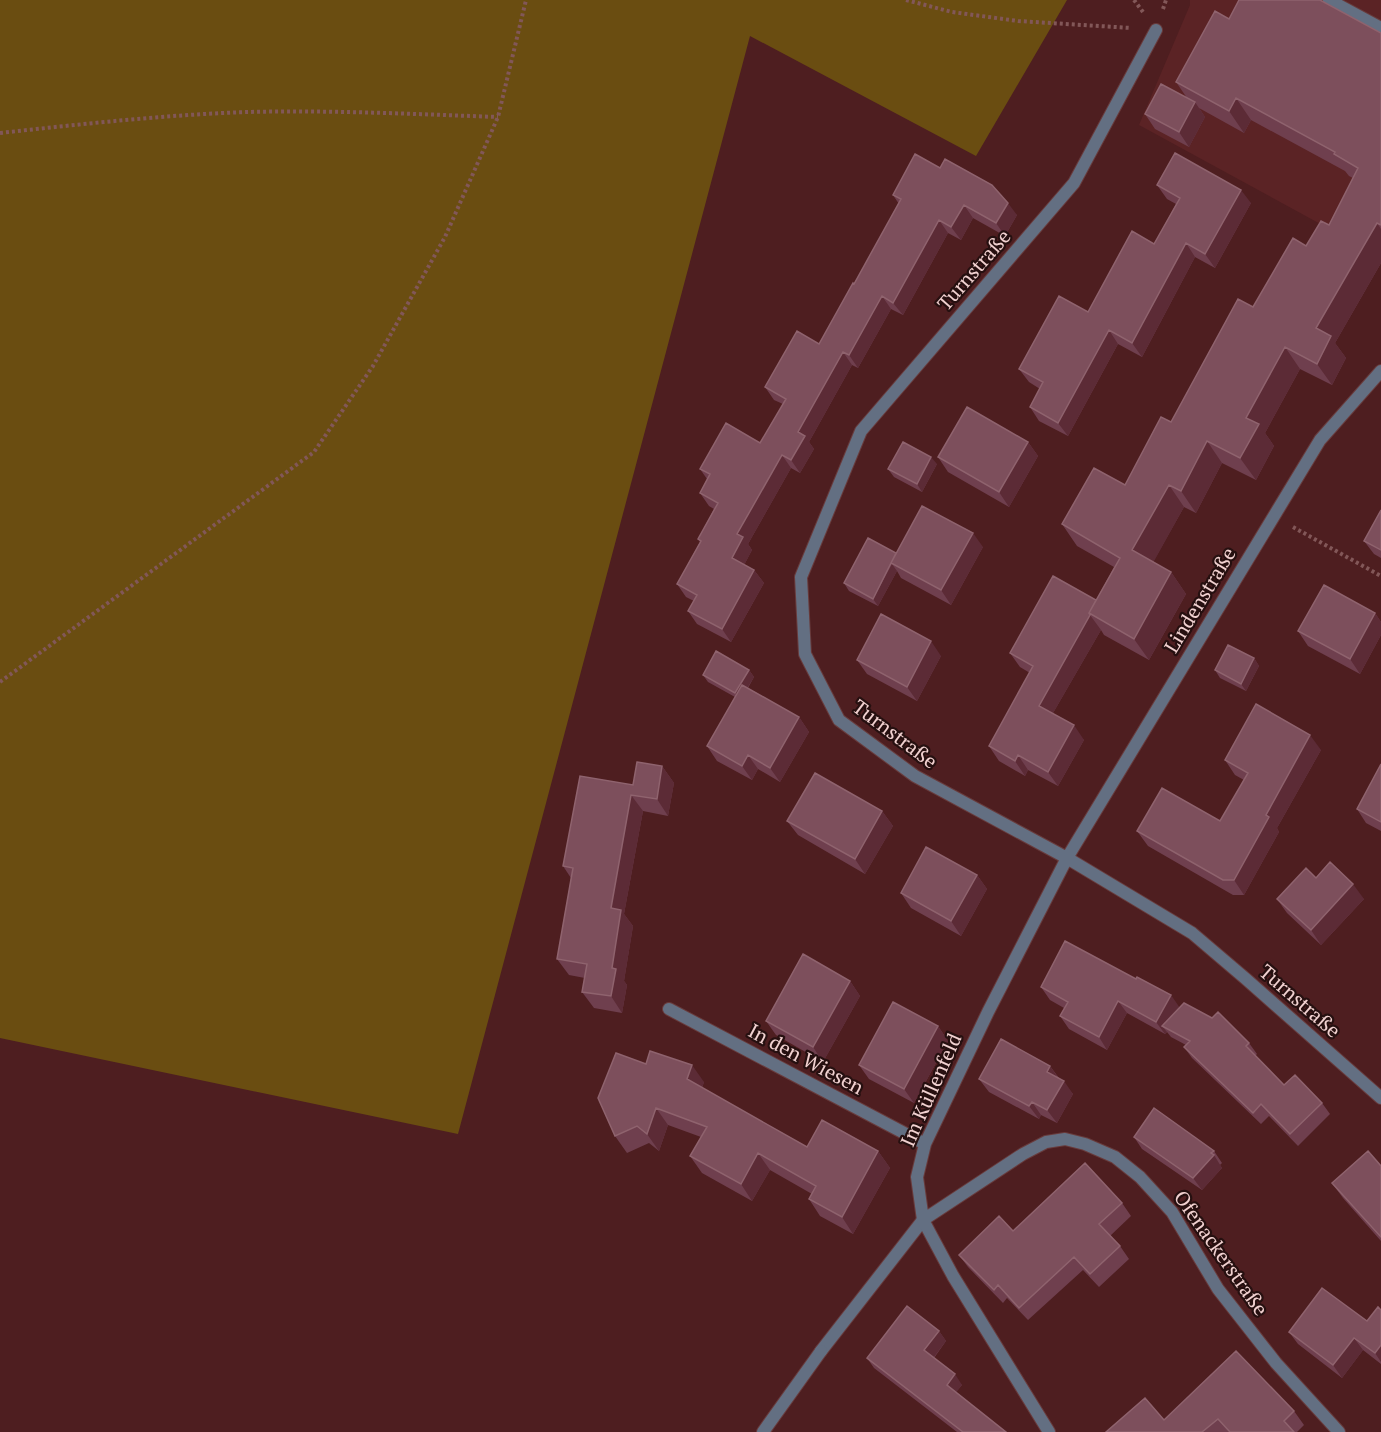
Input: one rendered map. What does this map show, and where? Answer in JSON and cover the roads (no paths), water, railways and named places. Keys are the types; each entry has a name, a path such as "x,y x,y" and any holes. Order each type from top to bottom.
{"street":[{"path":"1329,0 1381,28"},
{"name":"Turnstraße","path":"1156,30 1074,183 861,431 801,577 805,654 839,720 915,776 1066,858 1192,933 1381,1098"},
{"name":"Lindenstraße","path":"1066,858 1320,440 1381,371"},
{"name":"Im Küllenfeld","path":"1049,1432 953,1276 923,1220 917,1177 925,1144 988,1012 1066,858"},
{"name":"In den Wiesen","path":"669,1009 925,1144"},
{"name":"Ofenackerstraße","path":"763,1432 821,1350 923,1220 1023,1154 1046,1142 1065,1139 1085,1144 1115,1157 1140,1177 1172,1212 1218,1289 1276,1363 1339,1432"}]}
